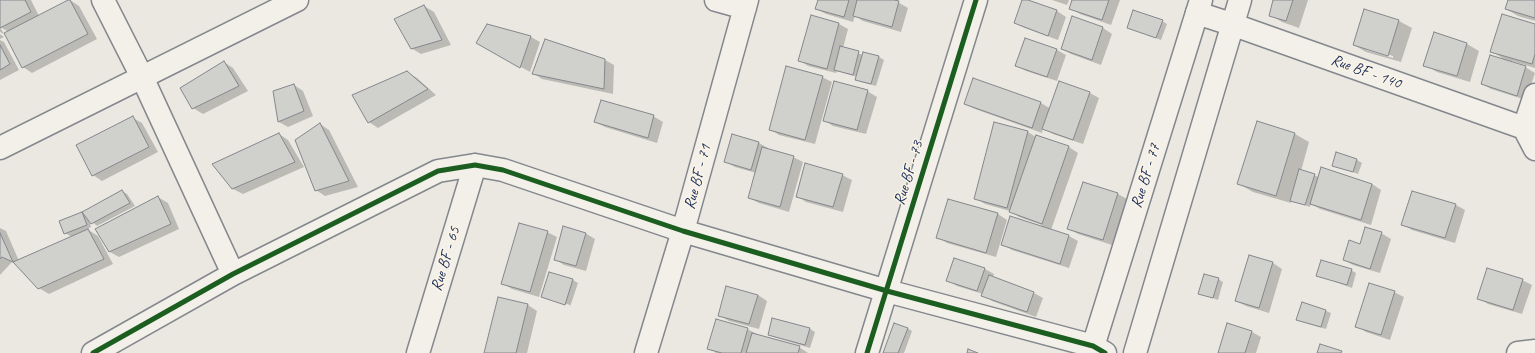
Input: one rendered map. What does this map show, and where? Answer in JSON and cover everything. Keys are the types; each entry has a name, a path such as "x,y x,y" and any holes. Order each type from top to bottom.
{"street":[{"path":"103,0 142,77 232,274"},
{"path":"0,148 297,0"},
{"path":"716,0 746,4"},
{"name":"Rue BF - 73","path":"867,353 976,0"},
{"path":"1135,353 1234,25 1240,0"},
{"name":"Rue BF - 71","path":"646,353 683,231 746,4"},
{"name":"Rue BF - 140","path":"1199,6 1234,25 1529,128"},
{"name":"Rue BF - 77","path":"1096,350 1199,6"},
{"path":"1535,95 1529,128 1535,149"},
{"path":"93,353 232,274 438,171 475,165 503,170 683,231 1096,350"},
{"name":"Rue BF - 65","path":"418,353 475,165"},
{"path":"1518,353 1535,351"}],"building":[{"path":"0,0 25,0 31,12 0,28"},
{"path":"70,0 88,34 22,68 4,33"},
{"path":"818,0 849,0 844,17 815,9"},
{"path":"857,0 899,1 892,27 853,16"},
{"path":"1022,0 1028,0 1057,10 1048,36 1014,23"},
{"path":"1072,0 1109,0 1102,20 1069,9"},
{"path":"1273,0 1293,0 1286,21 1269,16"},
{"path":"1508,0 1535,0 1535,18 1505,9"},
{"path":"424,5 442,40 411,49 394,19"},
{"path":"1364,9 1399,20 1388,56 1353,45"},
{"path":"1133,10 1163,20 1156,38 1127,28"},
{"path":"1502,14 1535,24 1535,54 1532,64 1490,52"},
{"path":"811,15 839,23 827,69 798,61"},
{"path":"1072,16 1103,27 1092,60 1061,49"},
{"path":"487,24 531,36 520,68 476,43"},
{"path":"1434,32 1467,43 1457,76 1423,66"},
{"path":"1025,38 1057,49 1047,77 1015,66"},
{"path":"545,39 605,59 604,89 532,74"},
{"path":"0,45 10,64 0,70"},
{"path":"840,46 859,51 853,75 834,70"},
{"path":"863,52 879,56 871,84 855,80"},
{"path":"1490,55 1526,66 1517,96 1481,84"},
{"path":"224,61 239,86 192,109 180,88"},
{"path":"786,66 823,76 805,140 769,130"},
{"path":"407,71 428,89 368,123 352,95"},
{"path":"973,78 1041,102 1032,128 964,104"},
{"path":"834,81 868,90 857,130 823,121"},
{"path":"1059,81 1090,92 1073,140 1042,129"},
{"path":"294,84 304,111 278,122 273,91"},
{"path":"601,100 654,115 648,138 594,122"},
{"path":"133,116 149,147 92,176 76,145"},
{"path":"1257,121 1295,133 1276,196 1237,184"},
{"path":"994,122 1028,131 1007,208 974,199"},
{"path":"320,123 349,181 315,191 295,140"},
{"path":"279,133 295,162 232,189 212,164"},
{"path":"732,134 759,142 751,170 724,162"},
{"path":"1036,135 1069,146 1042,224 1009,212"},
{"path":"762,147 794,156 780,207 748,198"},
{"path":"1336,152 1357,159 1353,172 1332,166"},
{"path":"805,163 843,174 833,207 796,197"},
{"path":"1321,167 1372,184 1361,220 1310,204"},
{"path":"1299,169 1315,174 1305,205 1290,201"},
{"path":"1083,182 1118,193 1103,240 1067,229"},
{"path":"122,190 130,203 91,224 82,212"},
{"path":"1412,191 1456,204 1445,238 1401,225"},
{"path":"158,196 171,224 109,252 95,229"},
{"path":"948,199 998,213 986,253 936,238"},
{"path":"82,212 87,225 64,234 59,221"},
{"path":"1010,216 1069,235 1060,264 1001,245"},
{"path":"519,223 548,231 530,292 501,284"},
{"path":"563,226 586,233 576,266 554,260"},
{"path":"1365,227 1382,232 1370,269 1343,260 1349,240 1360,244"},
{"path":"88,229 104,259 38,289 13,262"},
{"path":"0,233 13,262 2,257 0,259"},
{"path":"1249,255 1273,262 1259,308 1235,301"},
{"path":"954,258 985,268 977,291 946,281"},
{"path":"1321,260 1352,269 1347,285 1316,276"},
{"path":"1487,268 1523,279 1513,310 1477,299"},
{"path":"549,272 573,279 565,305 541,297"},
{"path":"1204,274 1219,278 1213,298 1198,294"},
{"path":"989,275 1034,292 1027,312 981,296"},
{"path":"1369,283 1395,291 1381,335 1355,327"},
{"path":"726,286 758,295 749,324 718,316"},
{"path":"498,297 528,304 516,353 484,353"},
{"path":"1302,302 1326,310 1321,327 1296,320"},
{"path":"772,318 810,328 805,345 768,335"},
{"path":"716,319 748,328 741,353 722,353 707,349"},
{"path":"894,323 908,328 898,353 883,353"},
{"path":"1227,323 1252,331 1245,353 1218,353"},
{"path":"752,333 800,346 798,353 746,353"},
{"path":"1320,344 1342,351 1341,353 1317,353"},
{"path":"968,349 978,353 967,353"}],"cycle path":[{"path":"867,353 976,0"},
{"path":"93,353 233,274 438,171 475,165 503,170 683,231 887,291 1093,346 1105,353"}]}
